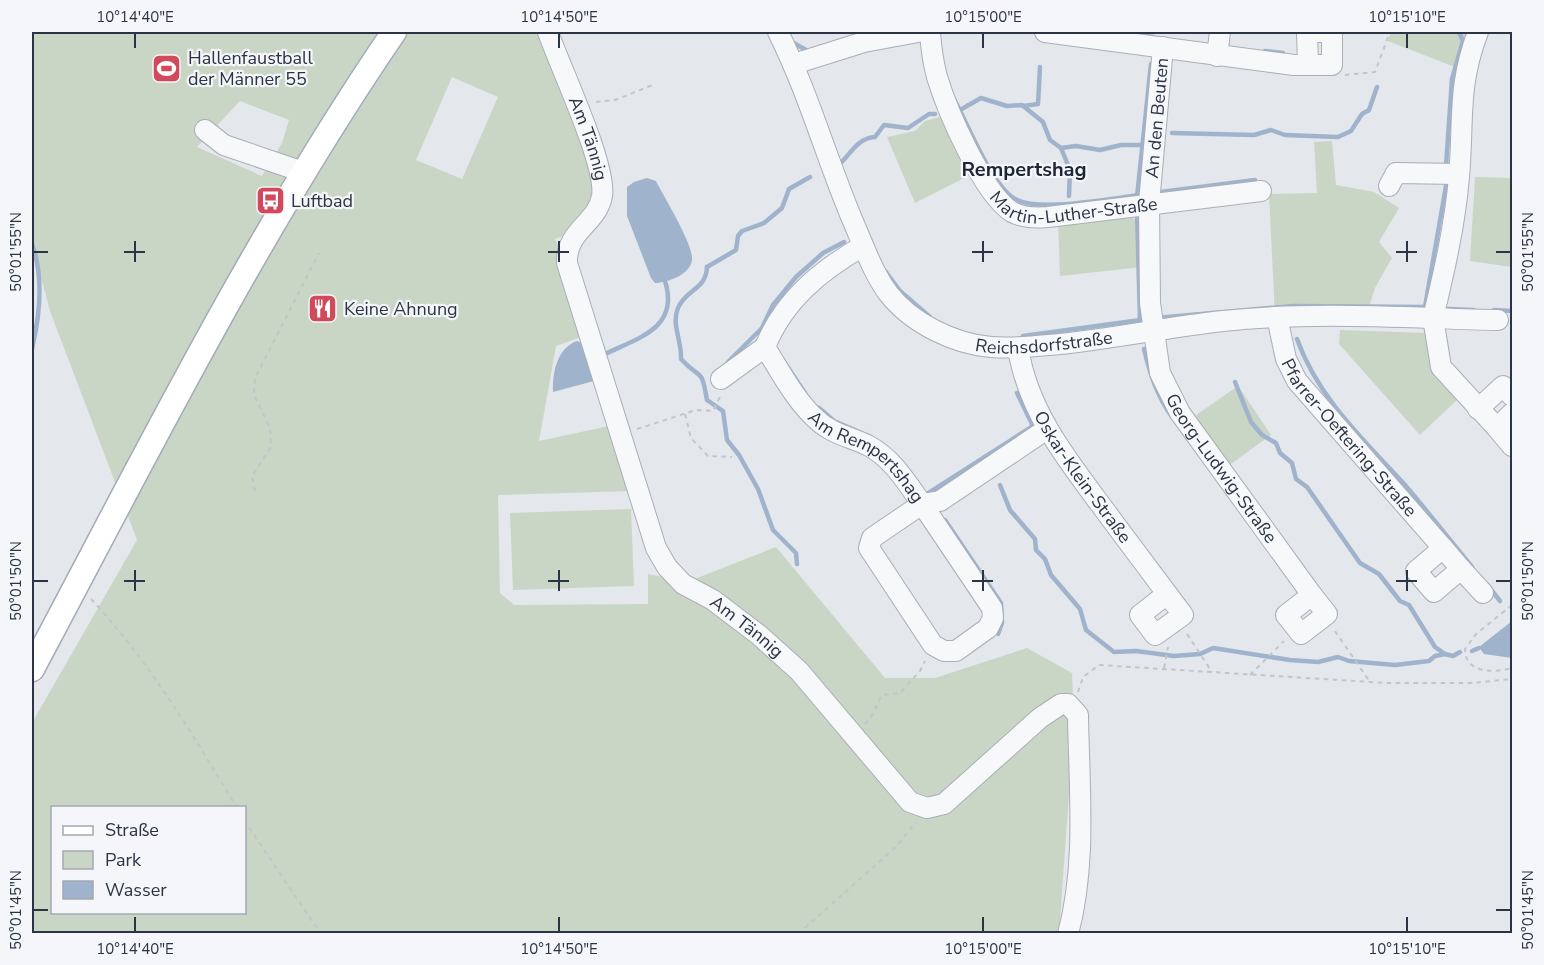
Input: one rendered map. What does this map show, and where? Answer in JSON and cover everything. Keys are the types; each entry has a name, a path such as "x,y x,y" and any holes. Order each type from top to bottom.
{"main road":[{"path":"32,669 219,315 342,108 394,32"}],"street":[{"name":"Am Tännig","path":"548,32 600,173 602,196 597,210 569,244 567,263 656,548 667,567 683,585 713,600 759,635 799,671 910,802 927,808"},
{"name":"Reichsdorfstraße","path":"778,32 794,64 833,172 863,246 889,294 924,324 942,334 968,343 1018,348 1277,317 1349,315 1498,320"},
{"path":"794,64 888,34 918,32"},
{"name":"Martin-Luther-Straße","path":"930,32 937,76 982,178 994,196 1007,208 1022,216 1048,217 1261,190"},
{"path":"1045,32 1106,35 1163,48 1308,65 1332,65 1332,32"},
{"path":"1217,56 1220,32"},
{"path":"1478,32 1468,59 1463,84 1459,174 1452,234 1433,318 1441,367 1512,446"},
{"name":"An den Beuten","path":"1154,331 1148,272 1149,203 1163,48"},
{"path":"205,130 224,145 303,172"},
{"path":"1389,186 1396,172 1459,174"},
{"path":"721,379 765,347 772,329 794,298 821,273 863,246"},
{"name":"Pfarrer-Oeftering-Straße","path":"1277,317 1280,340 1297,381 1483,593"},
{"name":"Georg-Ludwig-Straße","path":"1154,331 1160,373 1168,393 1327,614 1324,616"},
{"name":"Am Rempertshag","path":"765,347 816,420 829,430 880,453 900,474 922,504 940,501 1047,429"},
{"name":"Oskar-Klein-Straße","path":"1018,348 1028,392 1047,429 1068,461 1183,615 1177,619"},
{"path":"1478,409 1503,386 1512,396"},
{"path":"1497,428 1512,413"},
{"path":"922,504 992,608 993,618 988,628 956,651 944,651 933,645 869,548 872,538 922,504"},
{"path":"1443,548 1416,570 1434,592 1461,569"},
{"path":"1167,594 1140,615 1155,635 1177,619"},
{"path":"1312,595 1286,615 1301,634 1324,616"},
{"path":"927,808 944,804 962,790 1047,713 1061,704 1068,704 1075,709 1078,715 1080,837 1076,903 1068,933"}],"path":[{"path":"1345,75 1375,72 1390,32"},
{"path":"580,116 596,102 615,100 655,84"},
{"path":"255,491 252,477 271,447 270,428 254,395 255,378 319,253"},
{"path":"620,433 696,410 713,411 720,399 721,379"},
{"path":"685,414 691,438 708,456 732,457"},
{"path":"77,585 145,664 192,733 236,806"},
{"path":"1512,605 1476,634 1465,649 1467,659 1480,670 1491,672 1512,668"},
{"path":"1324,616 1370,682"},
{"path":"1177,619 1212,672"},
{"path":"1250,675 1297,629"},
{"path":"854,734 870,718 882,695 900,693 920,671 933,645"},
{"path":"1078,690 1083,677 1099,665 1370,682 1472,683 1512,679"},
{"path":"798,933 897,846 927,808"},
{"path":"246,823 321,933"}],"green space":[{"path":"32,32 545,32 591,152 595,198 568,234 555,239 563,254 584,336 556,346 539,441 609,426 630,491 498,495 500,593 514,605 648,604 648,574 687,582 776,547 885,678 935,678 1027,648 1072,673 1074,725 1059,933 32,933 32,723 137,540 50,311 32,243","holes":["452,77 498,97 462,179 416,160","240,101 289,120 282,143 262,176 197,147"]},
{"path":"1391,32 1468,32 1465,71 1388,41"},
{"path":"951,114 978,171 915,203 887,137 915,131 925,121"},
{"path":"1332,141 1336,185 1374,192 1399,208 1379,242 1392,258 1375,288 1367,313 1275,316 1269,194 1317,193 1314,142"},
{"path":"1475,177 1512,178 1512,267 1470,261"},
{"path":"1129,215 1139,223 1141,228 1142,267 1060,276 1058,223"},
{"path":"1340,330 1427,333 1461,396 1420,435 1339,344"},
{"path":"1238,386 1271,435 1224,469 1189,420"},
{"path":"631,509 634,586 513,590 510,513"}],"water":[{"path":"647,178 656,181 683,232 692,259 688,269 683,273 660,283 655,283 651,278 627,216 627,187"},
{"path":"577,341 585,344 594,381 553,392 555,369 560,355 570,344"},
{"path":"1512,621 1512,658 1484,654 1479,647"}],"waterway":[{"path":"1120,32 1153,37"},
{"path":"1446,166 1452,79 1463,41 1459,32"},
{"path":"792,42 806,50"},
{"path":"1265,51 1283,53"},
{"path":"1137,197 1151,64"},
{"path":"1023,106 1038,104 1040,67"},
{"path":"1172,133 1254,135 1271,130 1285,135 1338,137 1351,131 1362,114 1369,110 1377,87"},
{"path":"960,110 981,98 1007,106 1022,105 1043,122 1050,140 1061,148 1076,146 1100,150 1121,145 1144,145"},
{"path":"954,99 990,169 999,183 1017,200 1043,205 1098,201 1145,194"},
{"path":"840,164 859,143 875,137 884,125 908,128 929,114 935,114"},
{"path":"1061,148 1070,170 1069,196"},
{"path":"707,267 736,250 738,236 742,231 764,223 782,208 789,189 810,177"},
{"path":"1153,193 1255,180"},
{"path":"1156,318 1293,306 1425,307 1446,186"},
{"path":"1137,212 1140,320"},
{"path":"728,362 762,328 773,305 796,277 823,253 844,242"},
{"path":"32,244 36,257 40,296 32,349"},
{"path":"707,267 703,280 682,302 676,314 681,359 701,377 707,400 723,411 727,440 739,455 758,489 773,530 796,553 797,564"},
{"path":"886,272 900,291 930,317"},
{"path":"605,354 642,336 661,321 667,310 668,297 665,281"},
{"path":"1448,309 1474,310"},
{"path":"1494,310 1512,311"},
{"path":"1023,336 1148,319"},
{"path":"1297,339 1306,360 1330,399 1358,435 1405,485 1472,567"},
{"path":"1144,349 1155,384 1172,417"},
{"path":"783,360 805,393"},
{"path":"1235,382 1251,422 1262,435 1276,443 1280,453 1292,463 1296,479 1307,487 1360,563 1379,574 1400,601 1409,605 1435,647 1445,654"},
{"path":"927,494 1033,426 1017,393"},
{"path":"819,408 834,421 871,437"},
{"path":"1000,485 1010,510 1035,539 1036,550 1045,559 1051,575 1080,609 1086,630 1114,652 1136,651 1174,656 1200,654 1213,648 1290,660 1318,662 1338,657 1349,661 1395,665 1429,661 1435,656 1445,654 1453,656 1460,652"},
{"path":"945,520 1001,603 1002,623 998,634"},
{"path":"1489,587 1500,601"},
{"path":"1472,651 1479,648"}],"place":[{"name":"Hallenfaustball der Männer 55","path":"167,68"},
{"name":"Luftbad","path":"270,201"},
{"name":"Keine Ahnung","path":"323,309"}],"district":[{"name":"Rempertshag","path":"1024,169"}]}
